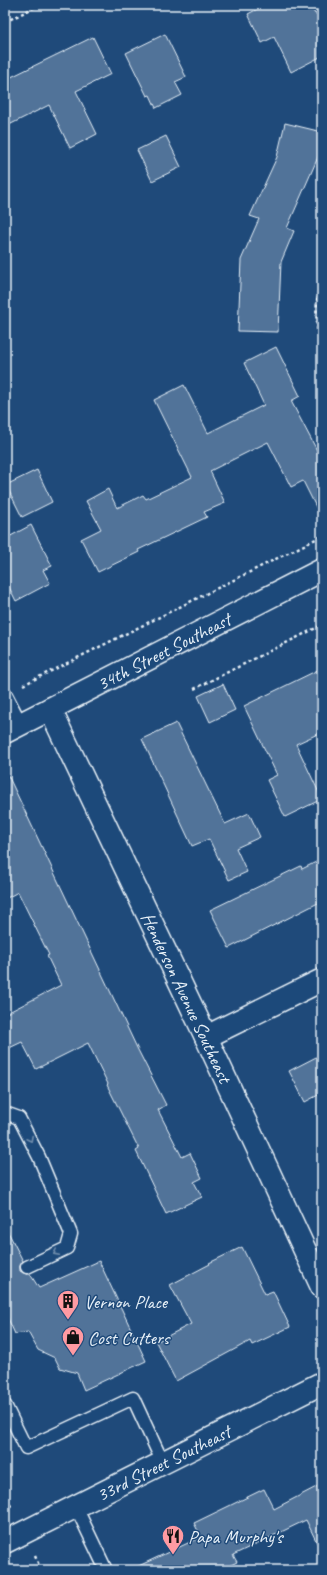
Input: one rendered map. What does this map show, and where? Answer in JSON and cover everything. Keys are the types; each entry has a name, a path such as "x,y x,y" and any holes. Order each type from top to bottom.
{"street":[{"name":"34th Street Southeast","path":"13,728 322,570"},
{"name":"Henderson Avenue Southeast","path":"50,709 322,1287"},
{"path":"206,1038 322,980"},
{"name":"33rd Street Southeast","path":"5,1542 322,1383"}],"lane":[{"path":"5,694 13,728"},
{"path":"5,1116 8,1114 19,1118 39,1157 71,1234 67,1248 27,1267"},
{"path":"5,1405 26,1448 132,1398 163,1463"},
{"path":"76,1507 106,1570"}],"path":[{"path":"5,22 40,5"},
{"path":"322,274 317,293 315,311 317,330 322,351"},
{"path":"5,694 322,536"},
{"path":"194,689 322,625"},
{"path":"5,1493 14,1512"},
{"path":"34,1554 42,1570"}],"building":[{"path":"265,5 310,5 315,14 322,11 322,56 291,72 274,37 262,43 248,14"},
{"path":"165,34 186,77 175,82 182,95 156,108 150,95 147,96 126,53"},
{"path":"93,37 111,74 76,91 97,134 70,148 49,105 5,127 5,80"},
{"path":"285,123 322,132 322,148 287,228 294,231 281,262 278,332 238,331 241,260 259,219 250,216 277,157"},
{"path":"166,136 181,167 152,181 137,150"},
{"path":"276,347 300,396 291,401 322,460 322,519 303,481 291,487 268,442 210,471 225,503 204,512 207,517 138,550 139,552 98,572 81,539 101,529 86,501 108,489 117,508 143,495 146,499 192,477 154,400 184,385 208,433 264,405 244,363"},
{"path":"37,470 52,502 22,517 6,485"},
{"path":"31,525 52,566 43,570 50,583 16,601 5,579 5,539"},
{"path":"322,668 322,732 296,744 322,799 285,817 267,780 277,775 244,706"},
{"path":"223,684 235,710 210,722 198,696"},
{"path":"176,723 225,824 249,813 260,837 236,848 247,872 229,880 209,839 192,846 142,739"},
{"path":"5,769 137,1048 166,1105 158,1110 182,1157 190,1153 202,1178 194,1182 202,1197 166,1214 136,1151 139,1149 88,1043 36,1069 22,1042 5,1050 5,1014 61,985 47,956 49,955 18,892 5,899"},
{"path":"322,859 322,901 229,948 210,910 301,866 302,869"},
{"path":"322,1054 322,1093 305,1102 289,1071"},
{"name":"Vernon Place","path":"5,1226 23,1261 20,1266 20,1271 30,1274 39,1288 99,1261 146,1361 84,1390 77,1373 60,1368 55,1358 38,1350 28,1332 15,1334 5,1312"},
{"path":"242,1247 265,1294 273,1291 290,1327 252,1345 250,1341 176,1381 156,1342 191,1324 170,1285 210,1264 209,1263"},
{"path":"322,1484 322,1553 306,1520 233,1555 237,1562 221,1570 130,1570 201,1537 194,1523 264,1489 274,1509"}],"place":[{"name":"Vernon Place","path":"68,1320"},
{"name":"Cost Cutters","path":"73,1356"},
{"name":"Papa Murphy's","path":"173,1556"}]}
